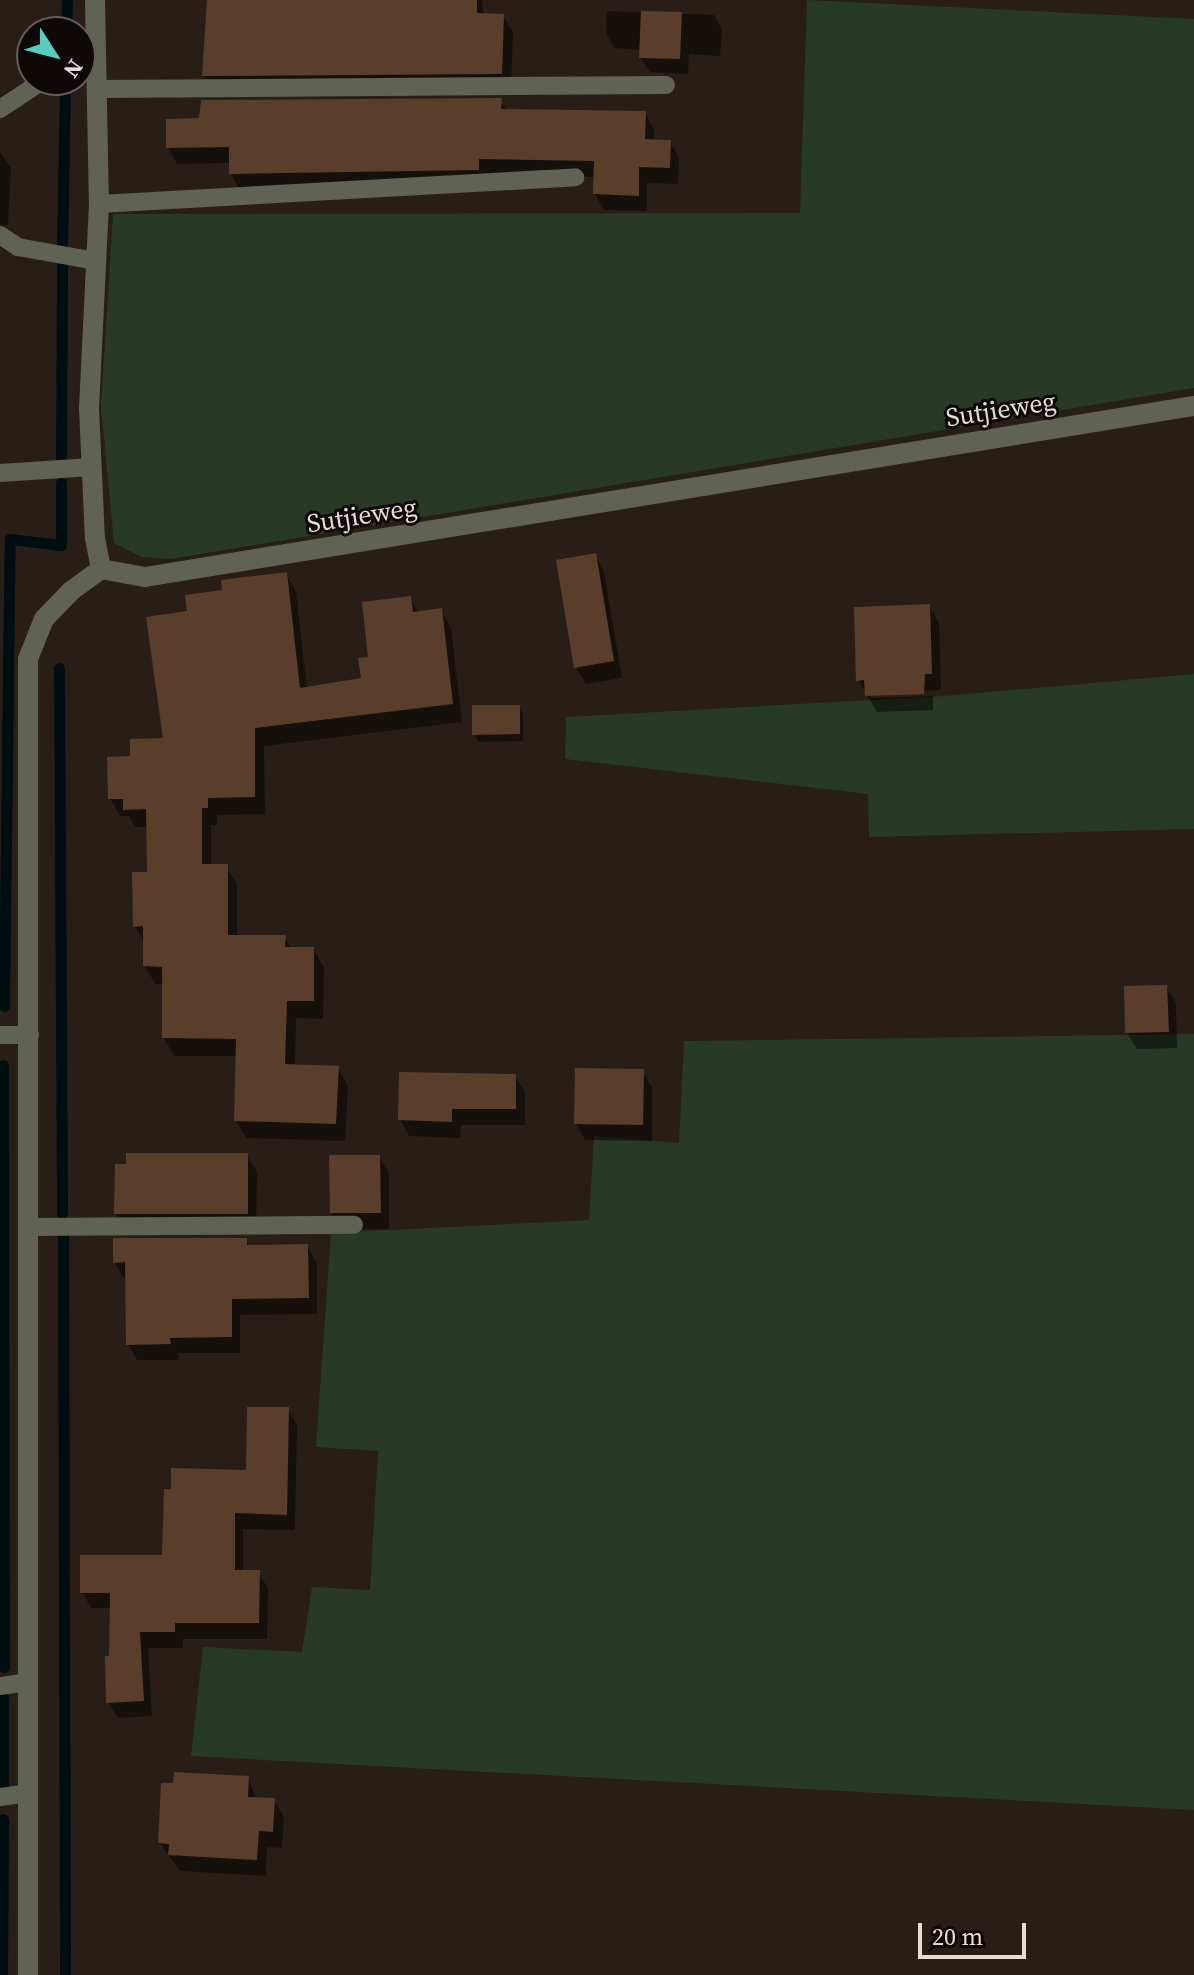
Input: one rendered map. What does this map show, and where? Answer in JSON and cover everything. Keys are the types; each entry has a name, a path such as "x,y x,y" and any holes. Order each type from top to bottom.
{"street":[{"path":"28,1975 28,659 44,619 71,591 101,569 95,538 89,408 99,204 91,96"},
{"name":"Sutjieweg","path":"101,569 145,577 1194,406"}],"lane":[{"path":"96,78 666,85"},
{"path":"0,109 20,96"},
{"path":"99,204 575,177"},
{"path":"0,235 18,247 96,261"},
{"path":"0,473 92,467"},
{"path":"0,1035 30,1035"},
{"path":"29,1227 354,1225"},
{"path":"0,1686 28,1682"},
{"path":"0,1797 27,1793"}],"green space":[{"path":"807,0 1194,19 1194,388 171,559 142,557 114,543 101,406 113,214 800,213"},
{"path":"1194,674 1194,829 869,837 868,794 565,759 566,717 944,696"},
{"path":"1194,1034 1194,1810 191,1756 203,1647 302,1652 312,1587 370,1590 378,1451 316,1447 331,1233 589,1220 594,1136 679,1143 684,1041"}],"building":[{"path":"207,0 477,0 477,13 504,14 502,74 202,76"},
{"path":"641,11 682,12 680,59 639,58"},
{"path":"502,98 501,109 646,111 645,139 671,140 670,168 639,167 639,196 593,194 594,161 479,159 479,170 229,174 229,147 166,148 166,119 199,118 201,100"},
{"path":"596,553 614,661 574,668 556,560"},
{"path":"287,572 300,688 361,678 358,658 368,657 362,602 411,596 413,612 442,608 453,704 255,728 255,797 208,798 208,808 202,808 202,864 228,864 228,935 286,935 285,947 314,947 314,1001 287,1001 285,1064 339,1066 336,1124 234,1121 236,1039 162,1038 162,967 143,966 143,926 133,927 132,872 147,872 146,809 123,810 123,799 108,799 107,757 130,756 130,739 163,738 146,617 187,611 185,595 222,590 221,580"},
{"path":"930,604 932,674 925,674 924,694 865,696 864,680 856,681 854,607"},
{"path":"472,705 520,705 520,734 472,735"},
{"path":"1167,985 1169,1032 1125,1033 1124,986"},
{"path":"575,1068 644,1069 643,1125 574,1124"},
{"path":"399,1072 516,1074 516,1109 452,1109 452,1122 398,1120"},
{"path":"126,1153 248,1153 248,1214 114,1214 115,1164 126,1164"},
{"path":"329,1155 380,1155 381,1213 330,1213"},
{"path":"113,1238 247,1238 247,1245 308,1244 309,1298 232,1299 232,1337 170,1338 171,1344 126,1345 125,1262 113,1263"},
{"path":"247,1407 289,1407 287,1515 235,1513 235,1570 260,1570 259,1623 175,1623 175,1632 140,1632 144,1701 106,1703 105,1656 109,1656 110,1593 80,1593 80,1555 162,1555 164,1489 171,1489 171,1468 246,1470"},
{"path":"174,1772 249,1776 248,1797 275,1798 273,1832 259,1831 257,1860 168,1855 169,1844 158,1843 161,1783 173,1783"}],"waterway":[{"path":"66,16 67,0"},
{"path":"62,244 65,96"},
{"path":"61,459 62,264"},
{"path":"4,1006 10,539 61,545 61,483"},
{"path":"59,668 62,1213"},
{"path":"3,1065 4,1667"},
{"path":"63,1237 65,1975"},
{"path":"3,1697 3,1784"},
{"path":"2,1975 3,1819"}]}
